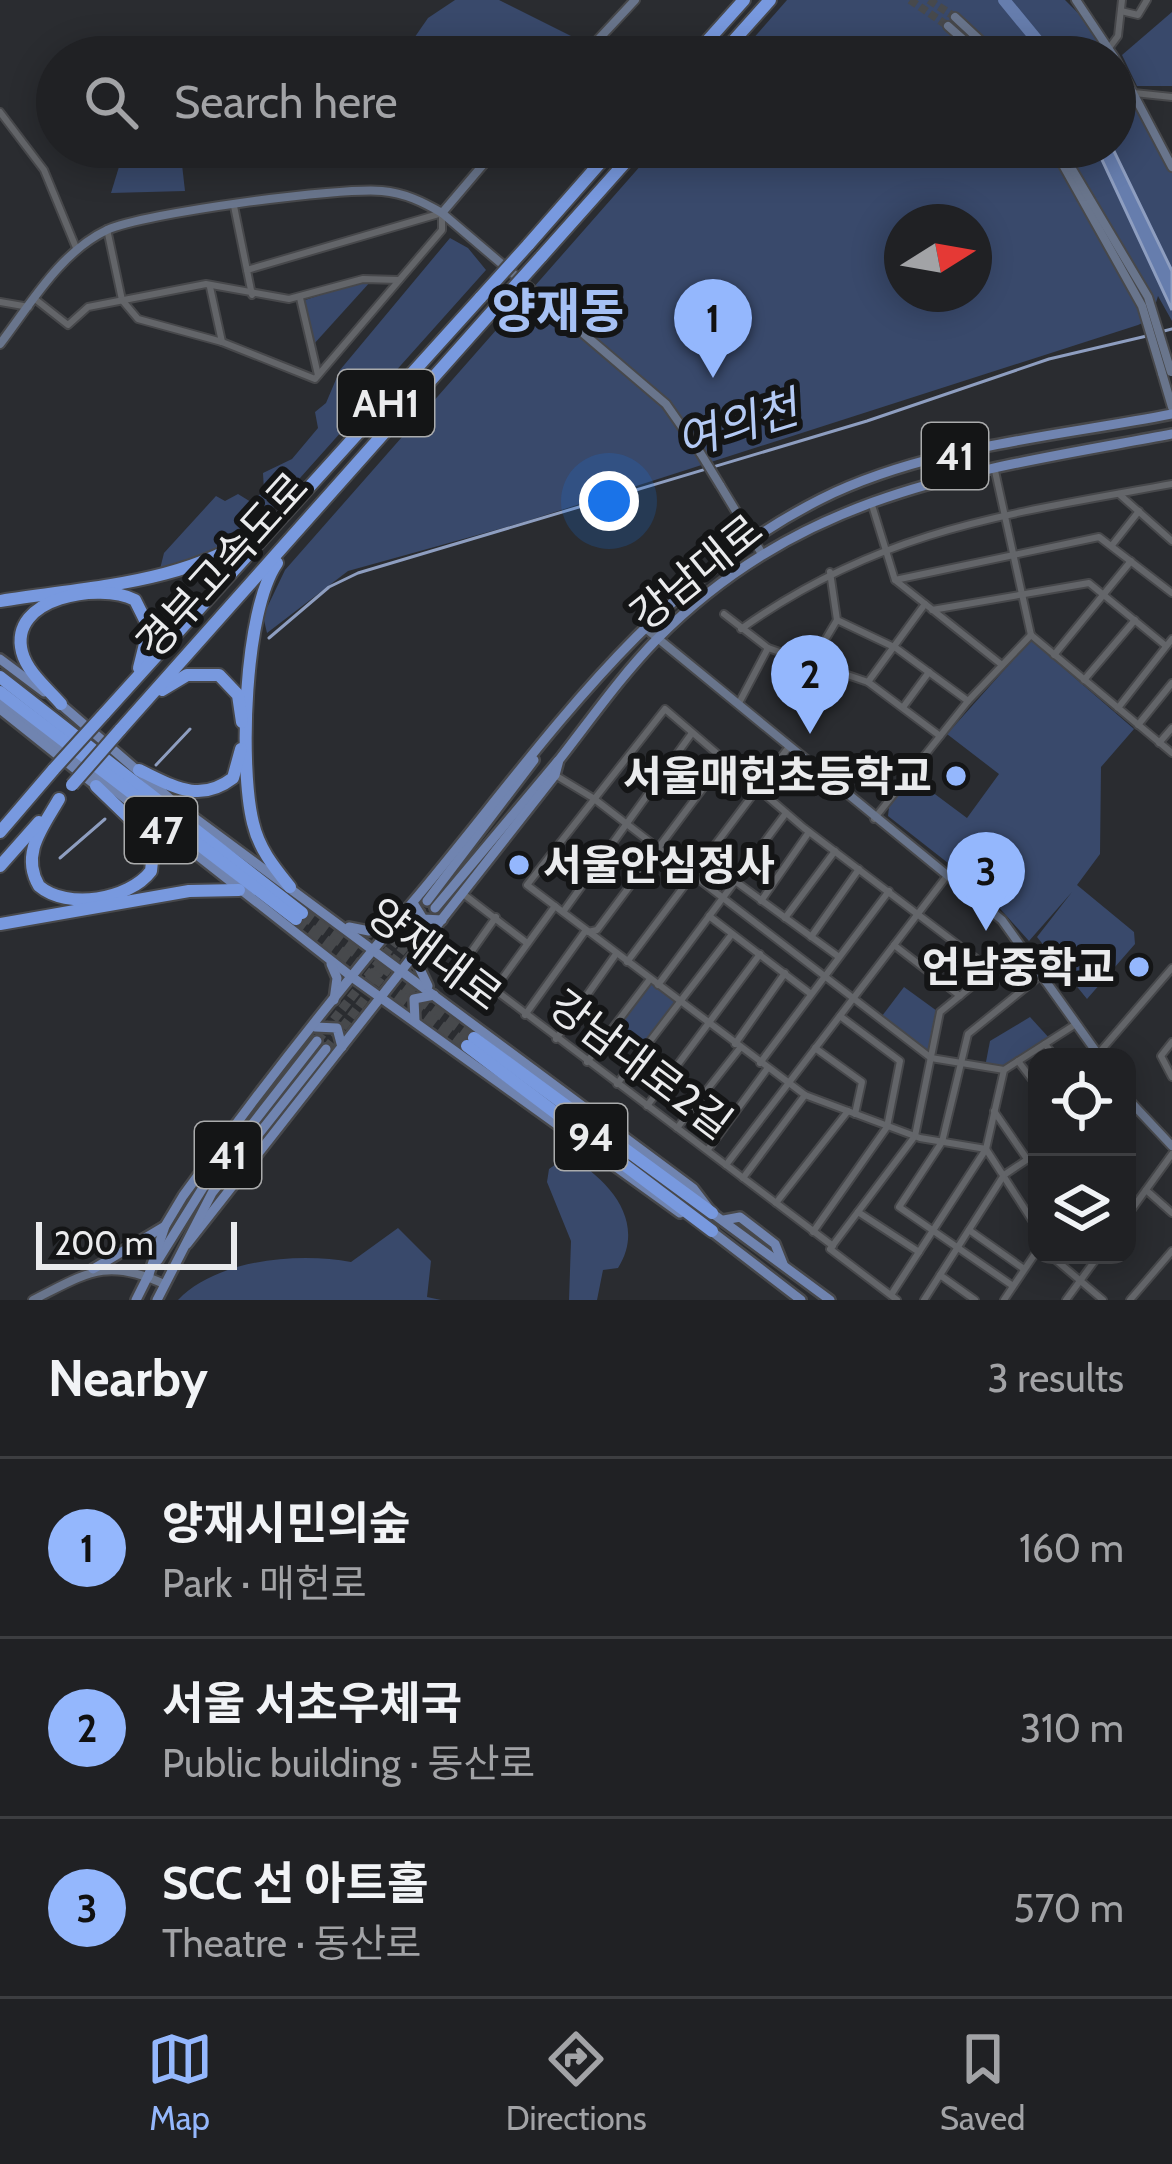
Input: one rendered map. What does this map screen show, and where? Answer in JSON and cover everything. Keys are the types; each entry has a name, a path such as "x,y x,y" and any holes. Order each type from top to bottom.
{"highway":[{"path":"712,36 744,0"},
{"path":"738,36 770,0"},
{"name":"경부고속도로","path":"0,832 596,168"},
{"name":"경부고속도로","path":"0,866 620,168"},
{"path":"0,601 198,567 230,553 290,509"},
{"path":"290,887 262,850 251,815 250,650 266,581 308,518"},
{"path":"61,704 28,666 21,647 24,626 30,614 49,603 111,593 135,600 149,628 142,661 118,699"},
{"path":"134,714 177,679 205,672 230,682 242,710 241,762 227,783 207,792 188,792 140,770"},
{"name":"양재대로","path":"0,677 299,916 0,696"},
{"path":"59,799 32,848 37,883 68,900 127,891 150,874 155,845 146,829 96,786"},
{"path":"0,820 19,811"},
{"path":"0,925 182,892 238,890"},
{"name":"94","path":"712,1231 471,1042 718,1217"}],"main road":[{"name":"강남대로","path":"165,1226 372,949 511,776 539,750 643,626 704,570 822,498 887,473 1172,410"},
{"name":"강남대로","path":"187,1244 656,640 762,554 871,499 931,481 1172,434"},
{"name":"양재대로","path":"0,659 61,704 176,804 693,1189 718,1217 830,1300"},
{"name":"양재대로","path":"0,696 132,808 352,977 555,1127 712,1231 801,1300"},
{"path":"0,709 96,786 132,808"},
{"name":"41","path":"539,750 431,905 560,760"},
{"path":"329,916 350,928 375,930 412,903 423,919 442,920"},
{"path":"418,1026 414,999 434,996 420,971 421,943"},
{"path":"326,956 337,978 332,1005"},
{"path":"358,1025 377,1012 399,1012"},
{"path":"315,1027 337,1028 342,1047"},
{"name":"41","path":"136,1300 204,1186 322,1045 212,1193 157,1300"},
{"path":"93,1269 165,1226"},
{"path":"148,1276 165,1226"}],"street":[{"path":"602,36 635,0"},
{"path":"1076,0 1100,36"},
{"path":"1118,36 1122,0"},
{"path":"1121,11 1138,15 1148,0"},
{"path":"955,17 975,36"},
{"path":"948,26 959,36"},
{"path":"1136,93 1172,97"},
{"path":"1136,99 1172,166"},
{"path":"0,112 36,159"},
{"path":"1158,142 1172,141"},
{"path":"42,168 76,250"},
{"path":"247,270 442,213 480,168"},
{"path":"1067,168 1142,306 1169,373 1172,410"},
{"path":"0,344 76,250 107,230 234,206 375,190 398,193 442,213 666,404 762,554"},
{"path":"234,206 252,295"},
{"path":"316,377 442,230 442,213"},
{"path":"107,230 122,300 138,319 222,342 316,377"},
{"path":"0,302 32,303 68,325 88,307 209,285 252,295 300,298 363,279 399,280"},
{"path":"209,285 222,342"},
{"path":"300,298 316,377"},
{"path":"995,471 1031,635 1172,753"},
{"path":"741,629 830,572 942,527 1172,484"},
{"path":"1119,494 1172,541"},
{"path":"871,499 895,580 1002,665"},
{"path":"1113,544 1139,511"},
{"path":"895,580 1099,537 1172,593"},
{"path":"1054,655 1131,560"},
{"path":"812,662 837,620 830,572"},
{"path":"868,682 928,607 1089,583 1169,642 1118,708"},
{"path":"724,614 768,648 868,682 940,736"},
{"path":"837,620 896,648 968,701"},
{"path":"1084,680 1135,620"},
{"path":"643,626 1002,920 1093,1048"},
{"path":"874,819 968,701 1031,635"},
{"path":"737,706 768,648"},
{"path":"904,706 929,672"},
{"path":"1138,725 1172,683"},
{"path":"991,970 809,832 665,710 527,885 806,1095 915,1136 986,1149 1028,1214"},
{"path":"1160,743 1172,728"},
{"path":"494,990 692,733"},
{"path":"627,962 788,748"},
{"path":"525,1015 587,931 597,930 724,760"},
{"path":"555,775 593,798 931,1058 1004,1070 1076,1024"},
{"path":"586,1062 709,916 786,812"},
{"path":"761,901 809,832"},
{"path":"784,918 836,851"},
{"path":"811,937 859,868"},
{"path":"726,1165 946,877"},
{"path":"735,881 839,958"},
{"path":"708,1150 812,994 890,891"},
{"path":"462,893 527,943"},
{"path":"709,916 812,994"},
{"name":"강남대로2길","path":"496,917 462,964 894,1298"},
{"path":"617,1084 732,934"},
{"path":"894,945 960,996"},
{"path":"831,1248 915,1136 940,1012 1021,946"},
{"path":"556,1039 616,954"},
{"path":"647,1106 760,955"},
{"path":"1106,1048 1172,968"},
{"path":"677,1128 784,973"},
{"path":"1013,1286 899,1207 942,1142 968,1034 1041,975"},
{"path":"813,1232 887,1127 899,1061 840,1016"},
{"path":"1172,1042 1161,1056 1172,1077"},
{"path":"1045,1044 1048,1048"},
{"path":"776,1204 851,1113 862,1082 815,1048"},
{"path":"1018,1061 1028,1074"},
{"path":"894,1298 986,1149 1004,1070"},
{"path":"743,1178 806,1095"},
{"path":"994,1112 1027,1160"},
{"path":"1136,1113 1172,1150 1136,1204"},
{"path":"924,1300 1004,1175 1033,1156"},
{"path":"1146,1190 1172,1214"},
{"path":"858,1212 919,1252"},
{"path":"969,1230 1024,1270"},
{"path":"1130,1300 1172,1251"},
{"path":"1004,1300 1028,1264"},
{"path":"1061,1264 1103,1300"},
{"path":"1066,1300 1093,1264"},
{"path":"34,1300 93,1269 148,1276 164,1284"},
{"path":"940,1276 975,1300"}],"shaded area":[{"path":"455,0 499,0 571,36 416,36 428,18"},
{"path":"787,0 1065,0 1096,36 755,36"},
{"path":"1172,12 1172,86 1137,86 1136,43"},
{"path":"1136,106 1172,169 1172,321 1158,296 1151,319 1138,325 524,522 348,571 267,633 263,616 285,570 639,168 1136,168"},
{"path":"119,168 182,168 185,191 111,193"},
{"path":"1106,168 1122,168 1172,271 1172,310"},
{"path":"450,238 468,248 486,270 258,525 210,555 160,569 164,553 216,496 225,501 238,494 251,502 264,491 263,473 292,459 318,428 315,412 326,403 340,370"},
{"path":"371,281 313,345 302,301"},
{"path":"1031,640 1134,729 1101,767 1100,854 1077,885 1134,932 1135,944 1087,999 1037,937 1072,892 1029,941 985,892 888,816 889,807 912,777 967,818 999,774 947,734"},
{"path":"651,982 676,1001 644,1044 619,1025"},
{"path":"904,987 937,1011 929,1051 882,1016"},
{"path":"1030,1017 1051,1040 1028,1048 1028,1055 1004,1070 985,1067 990,1041"},
{"path":"568,1156 609,1189 626,1218 626,1251 618,1268 603,1270 597,1300 569,1300 571,1241 547,1182 549,1169"},
{"path":"398,1228 431,1261 427,1297 441,1300 178,1300 194,1286 236,1267 284,1259 351,1262"}],"waterway":[{"path":"1004,0 1034,36"},
{"name":"여의천","path":"1160,332 1172,329"},
{"name":"여의천","path":"269,638 329,587 358,573 867,421 1049,359 1151,335"},
{"name":"여의천","path":"156,765 190,729"},
{"name":"여의천","path":"60,858 105,819"}],"tunnel":[{"path":"910,0 948,26"},
{"path":"929,0 955,17"},
{"path":"317,1041 427,901"},
{"path":"302,913 474,1038"},
{"path":"326,1049 429,915"},
{"path":"296,919 467,1046"}],"place":[{"name":"양재시민의숲","path":"713,378"},
{"name":"서울 서초우체국","path":"810,734"},
{"name":"서울매헌초등학교","path":"956,776"},
{"name":"서울안심정사","path":"519,865"},
{"name":"SCC 선 아트홀","path":"986,931"},
{"name":"언남중학교","path":"1139,967"}],"district":[{"name":"양재동","path":"558,311"}]}
